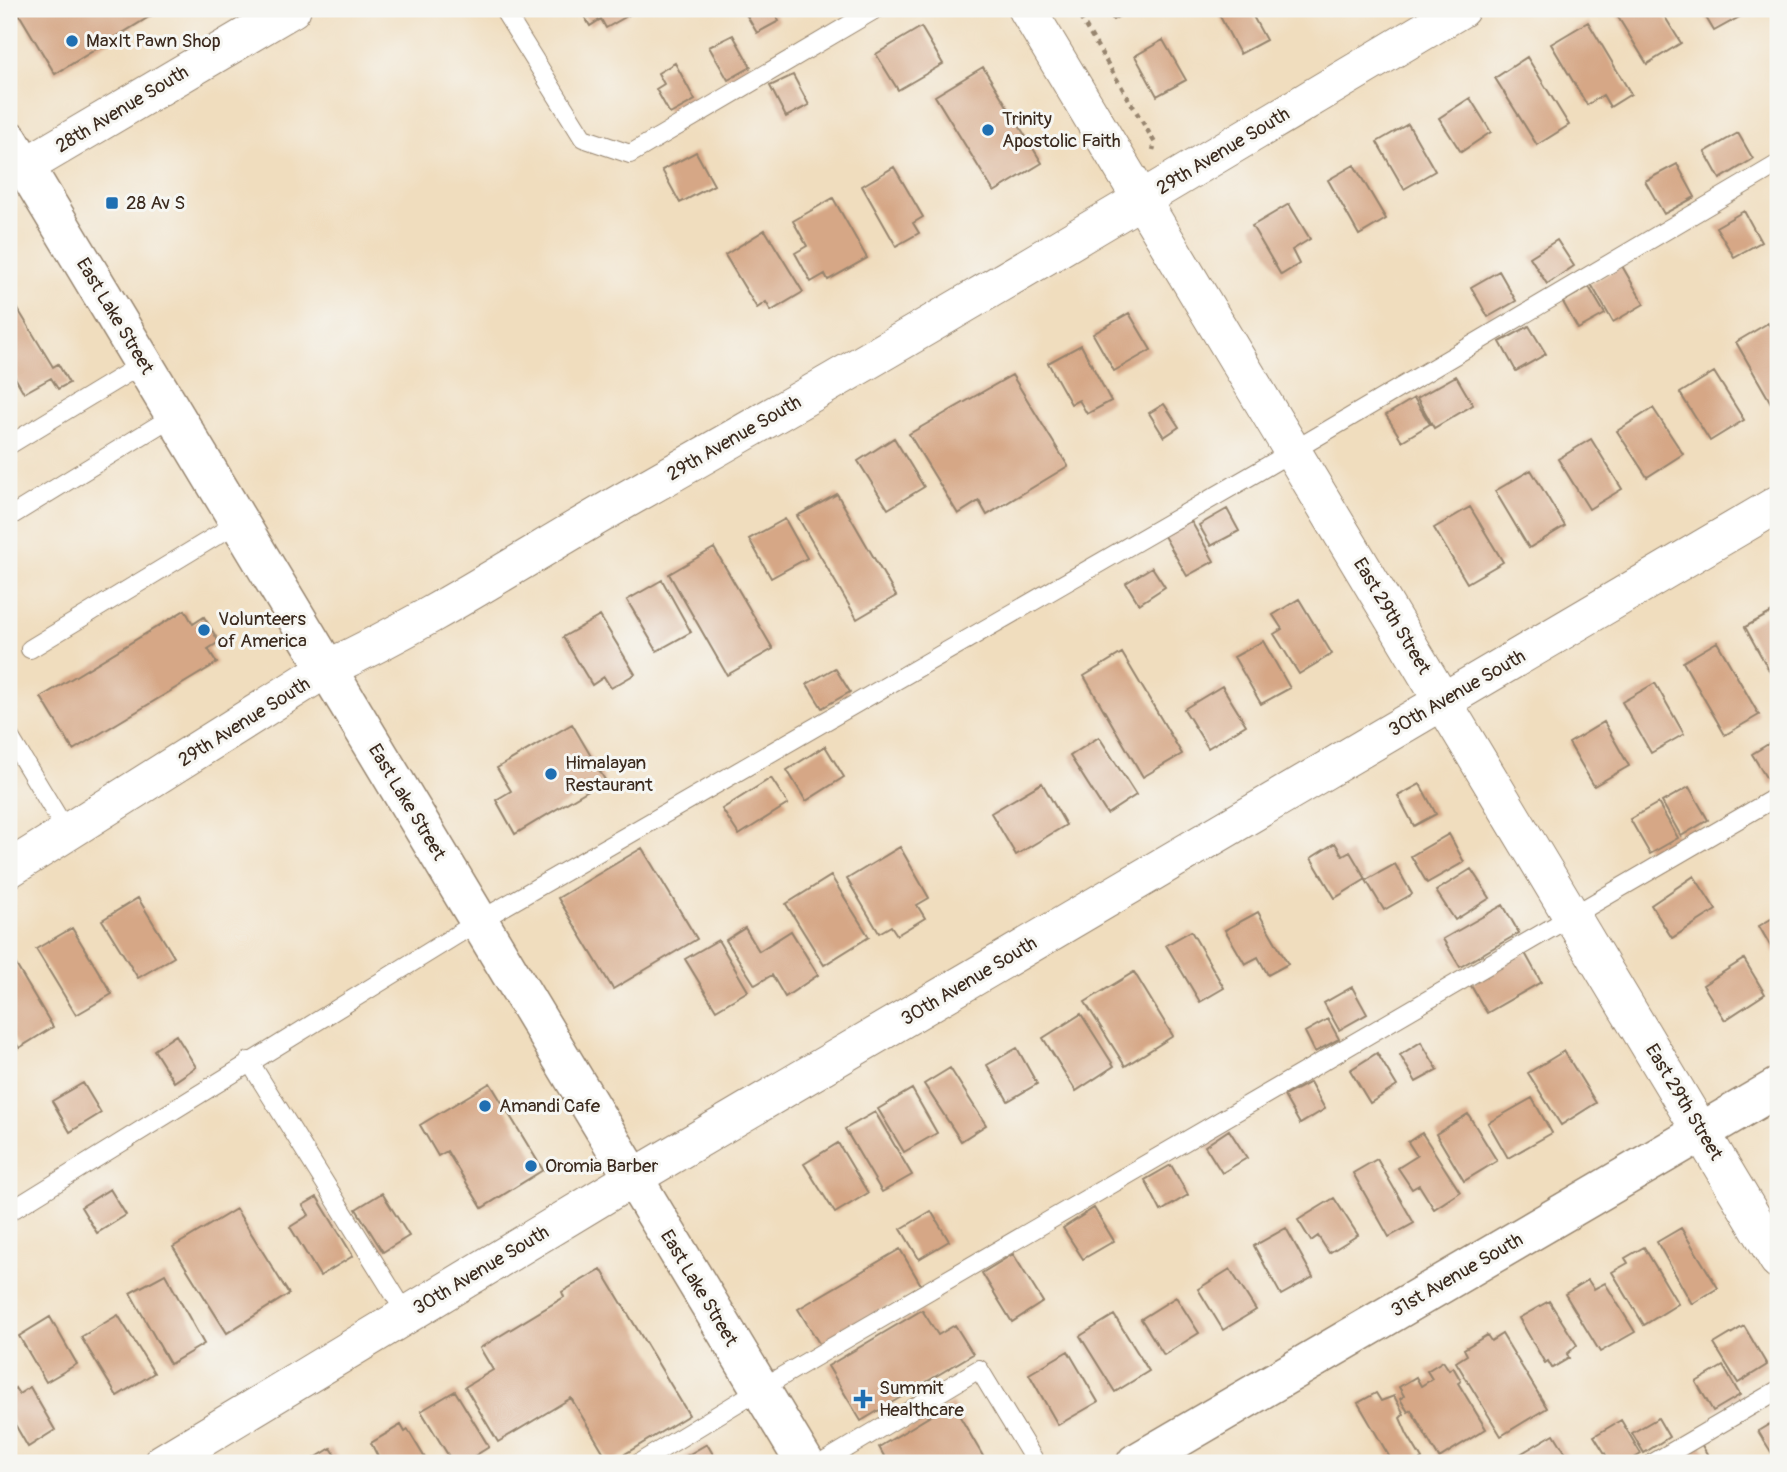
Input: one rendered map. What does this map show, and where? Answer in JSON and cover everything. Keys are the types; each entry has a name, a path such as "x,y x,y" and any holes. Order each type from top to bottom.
{"main road":[{"name":"East Lake Street","path":"17,153 805,1463"},
{"name":"31st Avenue South","path":"1136,1463 1778,1087"}],"street":[{"name":"28th Avenue South","path":"17,153 292,9"},
{"name":"East 29th Street","path":"1027,9 1778,1260"},
{"name":"29th Avenue South","path":"9,869 326,669 381,643 469,593 526,556 759,424 1461,9"},
{"name":"30th Avenue South","path":"162,1463 633,1178 1778,503"}],"lane":[{"path":"503,9 583,138 630,154 876,9"},
{"path":"9,1212 479,921 1259,471 1291,449 1778,164"},
{"path":"12,437 144,363"},
{"path":"9,517 176,415"},
{"path":"30,649 239,522"},
{"path":"9,736 68,834"},
{"path":"639,1463 760,1389 1778,796"},
{"path":"249,1061 407,1315"},
{"path":"822,1463 979,1369 1036,1463"},
{"path":"1653,1463 1778,1390"}],"path":[{"path":"1075,9 1155,143 1152,155"},
{"path":"9,260 16,261"}],"building":[{"name":"MaxIt Pawn Shop","path":"16,9 162,9 55,74"},
{"path":"580,9 625,9 629,15 606,28 601,19 590,26"},
{"path":"743,9 772,9 779,21 757,33"},
{"path":"1106,9 1132,9 1113,20"},
{"path":"1216,9 1249,9 1266,40 1240,54"},
{"path":"1613,9 1660,9 1681,43 1647,64"},
{"path":"1701,9 1737,9 1741,16 1714,31"},
{"path":"1588,22 1631,94 1610,107 1603,95 1587,105 1551,44"},
{"path":"921,27 943,64 898,90 876,54"},
{"path":"733,35 751,67 728,80 709,47"},
{"path":"1163,40 1186,80 1157,96 1135,56"},
{"path":"1527,57 1569,125 1537,145 1495,78"},
{"path":"675,63 695,100 670,114 656,89 664,84 658,73"},
{"name":"Trinity Apostolic Faith","path":"983,67 1042,163 994,192 935,96"},
{"path":"793,75 809,105 786,117 770,86"},
{"path":"1470,98 1491,132 1461,152 1439,118"},
{"path":"1408,124 1435,171 1404,189 1377,142"},
{"path":"1738,133 1753,159 1720,179 1705,152"},
{"path":"696,152 714,185 680,203 662,170"},
{"path":"1677,164 1695,197 1664,214 1645,181"},
{"path":"1354,165 1386,219 1359,235 1328,180"},
{"path":"894,167 923,217 913,223 919,233 896,246 862,186"},
{"path":"833,198 867,258 828,280 825,274 811,282 795,253 807,246 793,221"},
{"path":"1289,204 1310,239 1292,250 1299,264 1281,275 1252,226"},
{"path":"1744,211 1761,242 1734,257 1716,227"},
{"path":"765,230 803,292 771,311 766,302 757,308 725,255"},
{"path":"1557,240 1574,266 1547,284 1530,257"},
{"path":"1622,266 1644,304 1613,322 1591,284"},
{"path":"1499,271 1516,301 1488,317 1471,287"},
{"path":"1589,287 1605,314 1578,329 1563,302"},
{"path":"9,304 16,306 53,367 58,364 69,383 58,389 51,378 24,393 9,367"},
{"path":"1129,313 1151,350 1114,371 1093,334"},
{"path":"1768,323 1778,340 1778,398 1771,403 1736,342"},
{"path":"1529,326 1546,354 1516,371 1500,342"},
{"path":"1081,345 1111,401 1087,414 1079,400 1071,404 1048,363"},
{"path":"1714,372 1744,420 1710,441 1680,393"},
{"path":"1012,375 1068,466 987,515 979,501 958,514 909,434"},
{"path":"1456,376 1473,405 1434,428 1417,398"},
{"path":"1414,398 1430,424 1402,441 1386,415"},
{"path":"1164,404 1179,427 1164,437 1149,413"},
{"path":"1653,408 1683,454 1647,477 1617,431"},
{"path":"894,438 924,487 888,509 858,461"},
{"path":"1591,439 1622,489 1589,509 1558,459"},
{"path":"1531,470 1565,526 1529,548 1495,491"},
{"path":"837,494 896,596 857,619 797,516"},
{"path":"1470,507 1503,562 1467,583 1434,528"},
{"path":"1227,509 1239,531 1211,546 1199,525"},
{"path":"785,519 807,558 771,578 749,539"},
{"path":"1191,521 1214,561 1187,576 1164,536"},
{"path":"714,548 773,649 727,675 669,574"},
{"path":"1152,567 1165,587 1139,604 1126,583"},
{"path":"662,580 691,632 657,651 627,600"},
{"path":"1299,599 1332,654 1299,674 1274,634 1282,629 1273,615"},
{"path":"185,610 193,624 204,617 219,642 208,649 217,663 73,750 41,697"},
{"path":"1776,610 1778,670 1771,674 1745,627"},
{"path":"600,616 635,674 611,688 604,677 592,685 563,637"},
{"path":"1263,641 1290,688 1261,704 1234,657"},
{"path":"1717,642 1759,715 1725,735 1683,662"},
{"path":"1122,653 1182,754 1143,777 1084,676"},
{"path":"835,668 850,692 822,708 807,684"},
{"path":"1655,683 1684,734 1651,753 1622,702"},
{"path":"1222,686 1246,725 1208,748 1184,709"},
{"path":"1604,722 1629,766 1594,786 1569,743"},
{"name":"Himalayan Restaurant","path":"572,724 605,780 515,834 496,800 511,791 497,768"},
{"path":"1099,737 1136,795 1107,814 1070,756"},
{"path":"1778,738 1778,781 1771,786 1752,754"},
{"path":"825,746 844,777 806,801 787,770"},
{"path":"771,778 788,804 739,835 722,809"},
{"path":"1042,783 1066,825 1016,855 991,813"},
{"path":"1420,784 1436,814 1414,826 1398,796"},
{"path":"1689,787 1708,820 1681,836 1662,802"},
{"path":"1658,803 1678,838 1650,854 1630,819"},
{"path":"1449,834 1464,862 1427,883 1411,856"},
{"path":"1335,843 1343,856 1350,852 1366,879 1335,898 1311,858"},
{"path":"900,847 929,898 917,905 925,918 897,935 891,926 879,933 847,879"},
{"path":"642,848 697,939 613,989 558,898"},
{"path":"1395,864 1412,894 1384,910 1366,880"},
{"path":"1471,869 1490,898 1455,920 1436,891"},
{"path":"831,876 869,937 824,965 786,904"},
{"path":"1694,876 1716,910 1672,938 1651,905"},
{"path":"138,898 174,957 138,978 102,920"},
{"path":"1503,905 1519,933 1460,967 1443,939"},
{"path":"1258,912 1288,964 1268,975 1258,957 1245,964 1225,930"},
{"path":"1778,915 1778,959 1759,926"},
{"path":"72,928 112,994 76,1015 36,949"},
{"path":"745,928 759,951 791,931 818,975 785,997 772,975 755,985 726,940"},
{"path":"1191,931 1224,988 1200,1002 1166,945"},
{"path":"718,940 748,991 716,1010 685,959"},
{"path":"1525,953 1541,982 1487,1013 1470,984"},
{"path":"12,958 53,1027 19,1048 9,1031 9,960"},
{"path":"1744,959 1765,994 1725,1020 1703,985"},
{"path":"1134,972 1173,1036 1125,1066 1085,1002"},
{"path":"1352,987 1367,1014 1339,1030 1324,1003"},
{"path":"1081,1014 1114,1066 1076,1091 1043,1038"},
{"path":"1328,1019 1339,1039 1315,1052 1305,1032"},
{"path":"176,1035 196,1067 174,1082 154,1050"},
{"path":"1421,1042 1438,1070 1416,1082 1400,1055"},
{"path":"1017,1048 1037,1084 1008,1101 987,1065"},
{"path":"1564,1051 1596,1103 1561,1125 1528,1073"},
{"path":"1377,1053 1397,1086 1370,1103 1350,1070"},
{"path":"950,1068 986,1125 961,1141 924,1084"},
{"path":"1310,1082 1325,1109 1300,1124 1284,1096"},
{"path":"83,1083 101,1113 70,1132 52,1101"},
{"path":"490,1083 543,1170 482,1208 447,1151 438,1156 420,1125"},
{"path":"912,1089 937,1133 904,1152 878,1109"},
{"path":"1532,1098 1552,1133 1508,1158 1488,1123"},
{"path":"875,1112 912,1175 882,1192 845,1129"},
{"path":"1468,1114 1497,1161 1464,1181 1436,1134"},
{"path":"1229,1130 1247,1158 1222,1173 1205,1146"},
{"path":"1422,1133 1460,1192 1434,1209 1419,1185 1412,1189 1398,1168 1417,1156 1408,1142"},
{"path":"838,1143 868,1193 835,1213 804,1164"},
{"path":"1377,1159 1414,1223 1389,1237 1353,1173"},
{"path":"1171,1165 1188,1195 1161,1211 1145,1180"},
{"path":"110,1189 126,1215 97,1233 81,1207"},
{"path":"382,1193 409,1236 383,1252 356,1209"},
{"path":"317,1197 353,1256 320,1276 290,1227 309,1215 303,1205"},
{"path":"1334,1198 1358,1235 1329,1253 1318,1236 1311,1241 1298,1220"},
{"path":"1094,1208 1114,1241 1083,1259 1063,1228"},
{"path":"236,1209 289,1294 227,1333 173,1247"},
{"path":"931,1211 949,1241 919,1259 901,1229"},
{"path":"1286,1228 1313,1277 1281,1295 1254,1246"},
{"path":"1681,1228 1718,1288 1692,1304 1657,1242"},
{"path":"1644,1247 1678,1304 1644,1325 1612,1272 1628,1263 1625,1258"},
{"path":"900,1249 921,1285 820,1345 798,1309"},
{"path":"1013,1254 1043,1302 1012,1322 982,1273"},
{"path":"601,1269 689,1415 610,1463 571,1398 498,1442 465,1387 493,1370 480,1348 564,1297 562,1292"},
{"path":"1230,1269 1256,1310 1223,1330 1198,1289"},
{"path":"165,1274 204,1344 170,1364 130,1293"},
{"path":"1588,1280 1594,1289 1605,1283 1635,1332 1600,1352 1565,1294"},
{"path":"1176,1297 1199,1333 1164,1355 1141,1319"},
{"path":"1549,1301 1577,1345 1567,1354 1569,1358 1552,1368 1548,1361 1545,1363 1519,1318"},
{"path":"922,1310 938,1335 955,1325 973,1354 861,1421 828,1366"},
{"path":"118,1315 154,1373 117,1396 81,1337"},
{"path":"1114,1315 1149,1371 1115,1392 1080,1336"},
{"path":"50,1317 77,1364 46,1382 19,1336"},
{"path":"1744,1326 1767,1365 1738,1383 1714,1344"},
{"path":"1502,1334 1547,1408 1501,1436 1456,1362 1467,1355 1464,1349 1487,1335 1491,1341"},
{"path":"1068,1351 1098,1402 1058,1425 1029,1374"},
{"path":"1443,1361 1449,1370 1453,1367 1461,1381 1458,1383 1486,1429 1439,1458 1411,1410 1408,1412 1400,1399 1404,1396 1399,1387 1416,1377 1421,1386 1432,1379 1427,1371"},
{"path":"1723,1366 1740,1395 1713,1411 1696,1382"},
{"path":"30,1387 55,1430 28,1447 9,1414 9,1392 15,1388 19,1394"},
{"path":"455,1391 489,1447 463,1463 453,1463 421,1411"},
{"path":"1376,1393 1381,1401 1394,1396 1404,1414 1400,1418 1407,1434 1422,1459 1415,1463 1393,1463 1358,1403"},
{"path":"952,1403 987,1463 888,1463 879,1447"},
{"path":"1658,1418 1669,1437 1644,1453 1632,1433"},
{"path":"1778,1419 1778,1463 1758,1431"},
{"path":"1621,1420 1641,1454 1626,1463 1611,1463 1594,1436"},
{"path":"401,1425 405,1432 408,1430 428,1463 381,1463 371,1443"},
{"path":"1554,1434 1570,1460 1564,1463 1522,1463 1517,1456"},
{"path":"1700,1442 1710,1459 1703,1463 1677,1463 1674,1458"},
{"path":"707,1444 718,1463 674,1463"},
{"path":"331,1448 341,1463 307,1463"}],"place":[{"name":"MaxIt Pawn Shop","path":"72,41"},
{"name":"Trinity Apostolic Faith","path":"988,130"},
{"name":"28 Av S","path":"112,203"},
{"name":"Volunteers of America","path":"204,630"},
{"name":"Himalayan Restaurant","path":"551,774"},
{"name":"Amandi Cafe","path":"485,1106"},
{"name":"Oromia Barber","path":"531,1166"},
{"name":"Summit Healthcare","path":"863,1399"}]}
